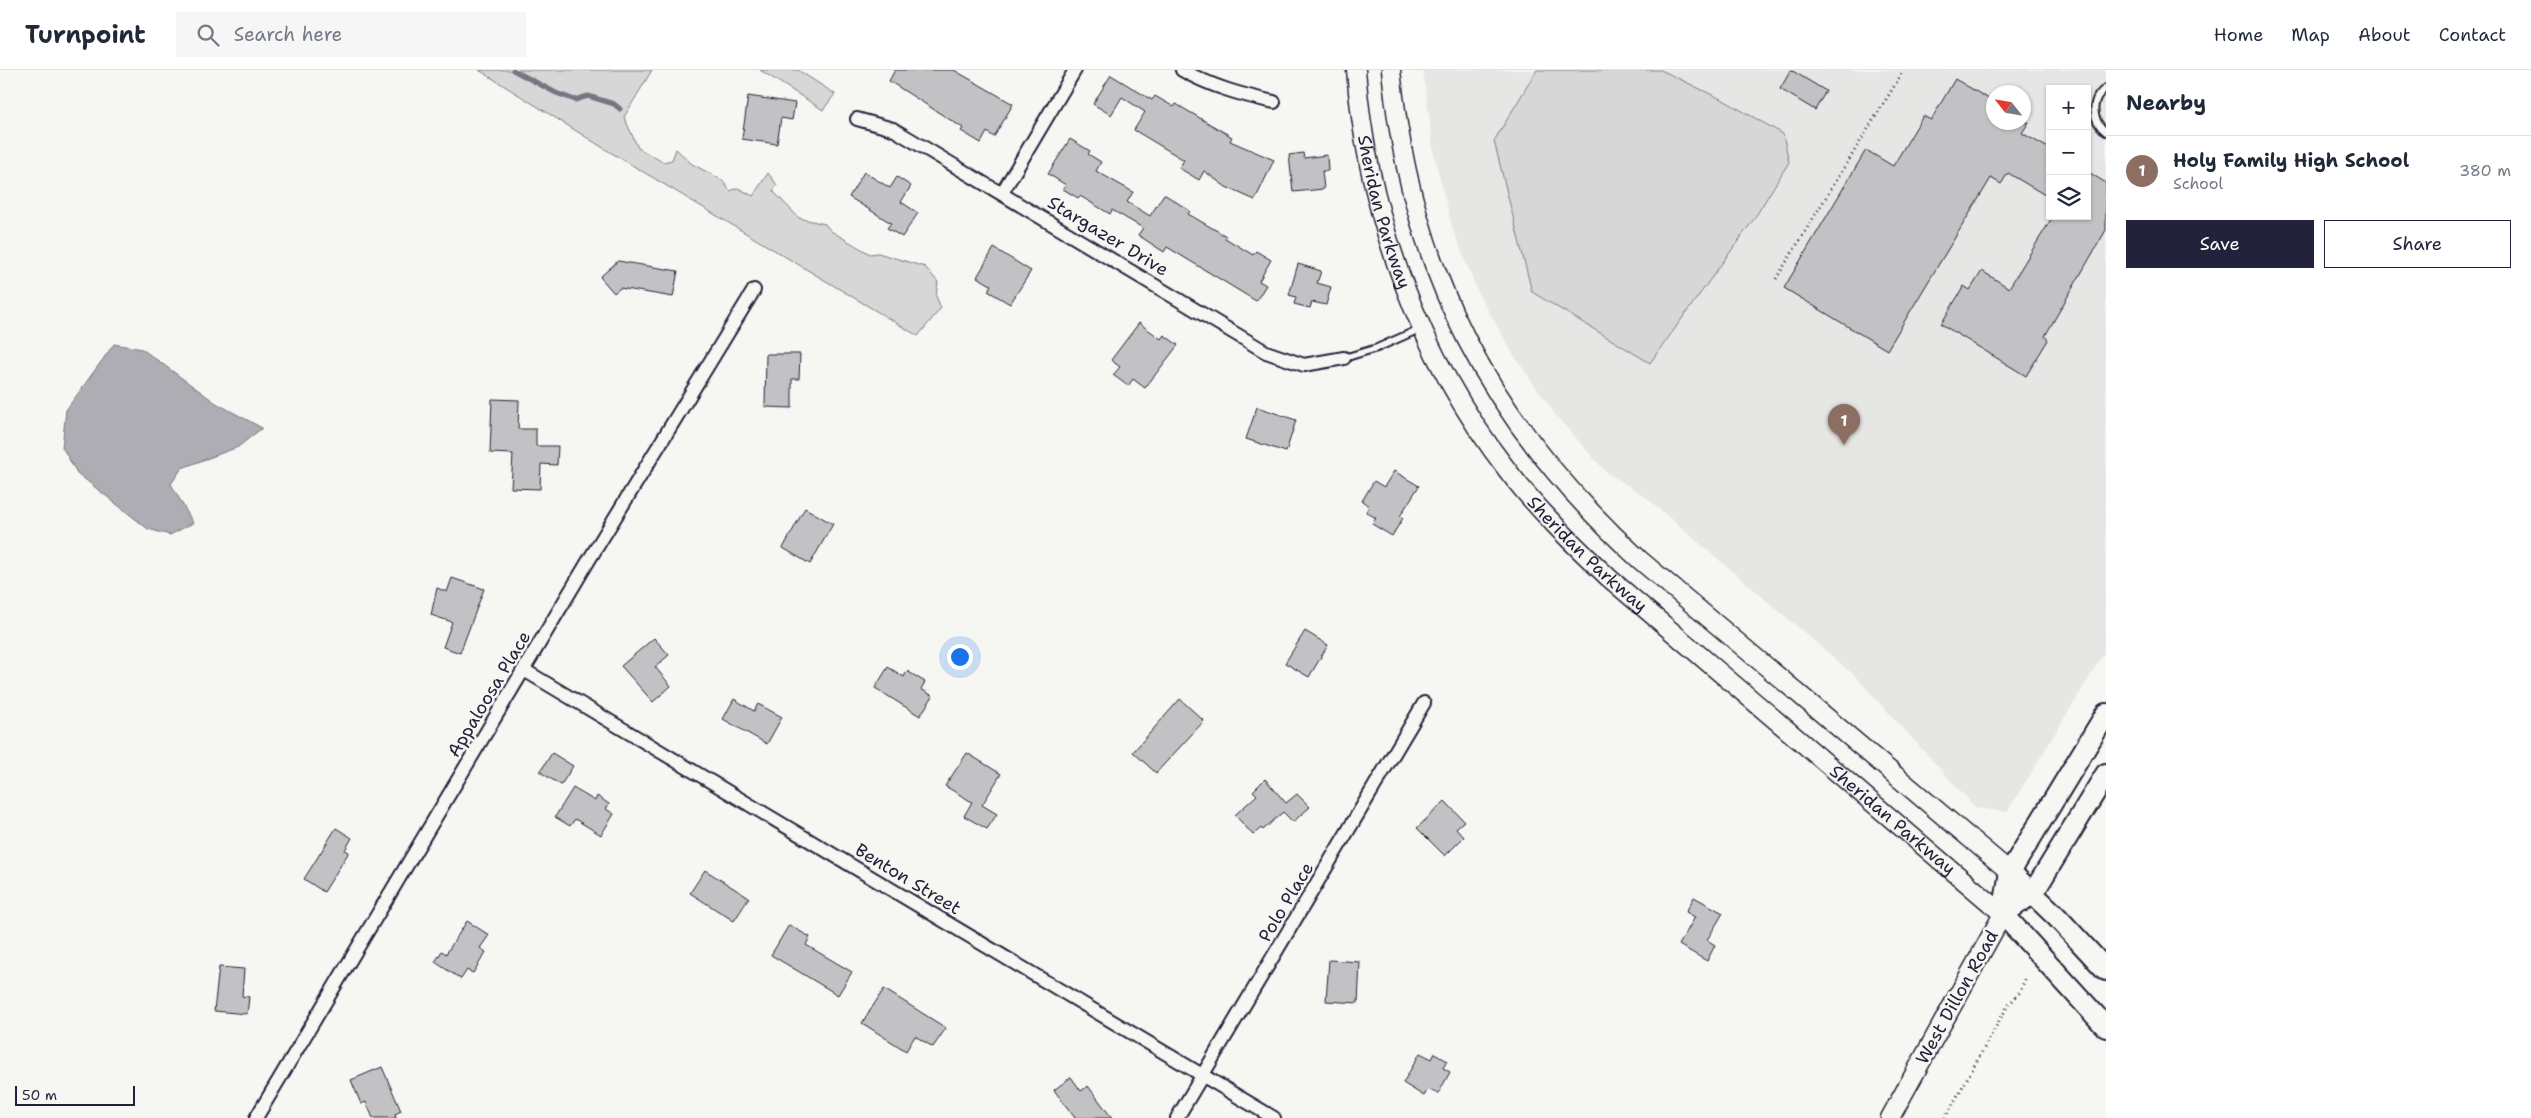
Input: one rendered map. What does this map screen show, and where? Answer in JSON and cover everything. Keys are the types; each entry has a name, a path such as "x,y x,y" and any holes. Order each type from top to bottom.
{"main road":[{"name":"Sheridan Parkway","path":"1356,70 1363,130 1376,194 1396,262 1422,327 1460,398 1508,471 1566,538 1623,590 2003,914"},
{"name":"Sheridan Parkway","path":"1391,70 1398,128 1408,180 1433,263 1473,351 1496,393 1529,442 1584,507 1640,560 2010,872 2033,893 2106,970"},
{"path":"2010,872 2106,714"},
{"path":"2106,774 2033,893 2003,914 2106,1027"},
{"name":"West Dillon Road","path":"1890,1118 2003,914 2010,872"}],"street":[{"path":"1002,193 1076,70"},
{"path":"1182,70 1206,83 1234,93 1274,102"},
{"name":"Stargazer Drive","path":"857,119 894,129 1266,352 1304,365 1344,358"},
{"name":"Appaloosa Place","path":"256,1118 754,290"},
{"name":"Benton Street","path":"524,670 1274,1118"},
{"name":"Polo Place","path":"1177,1118 1424,703"}],"lane":[{"path":"2106,84 2096,98 2094,116 2098,125 2106,132"},
{"path":"1344,358 1377,348 1422,327"}],"path":[{"path":"1776,280 1904,70"},
{"path":"1944,1118 2007,1007 2020,992 2025,979"}],"shaded area":[{"path":"479,70 652,70 624,117 638,148 663,162 672,160 676,149 692,164 722,180 730,191 738,188 753,196 768,173 777,185 773,191 799,218 825,224 831,231 870,254 878,253 925,267 938,282 936,296 941,308 918,336 605,149"},
{"path":"760,70 798,70 835,94 823,110"},
{"path":"1423,70 2106,70 2106,650 2007,812 1976,808 1853,674 1643,495 1606,472 1557,417 1515,357 1479,295 1452,227 1434,155"},
{"path":"1537,70 1661,70 1725,101 1783,134 1789,162 1754,219 1650,363 1532,292 1494,141"},
{"path":"114,344 142,349 216,403 262,428 238,447 182,468 171,484 193,523 170,535 148,529 77,473 62,447 66,410"}],"building":[{"path":"895,70 954,70 1013,104 994,137 987,132 981,143 961,131 963,128 889,81"},
{"path":"1791,70 1826,91 1815,110 1780,89"},
{"path":"1111,75 1152,100 1155,96 1174,107 1176,104 1232,137 1230,141 1274,160 1255,200 1226,187 1204,171 1199,180 1179,168 1184,160 1134,130 1145,112 1122,97 1111,115 1093,104"},
{"path":"1955,79 1986,97 1986,130 2024,130 2022,133 2046,147 2046,196 2008,173 2001,184 1991,178 1887,350 1784,288 1866,150 1893,166 1923,116 1931,120"},
{"path":"748,96 795,103 792,120 781,118 777,144 742,139"},
{"path":"1070,139 1090,151 1088,154 1101,162 1096,171 1133,192 1127,202 1150,216 1164,194 1190,211 1188,214 1226,236 1225,238 1253,255 1256,251 1271,260 1259,281 1266,285 1256,301 1167,247 1164,252 1138,235 1143,228 1112,210 1110,214 1080,196 1078,198 1063,189 1066,185 1048,174"},
{"path":"1303,153 1304,158 1327,155 1328,171 1322,171 1324,189 1293,192 1289,155"},
{"path":"864,172 890,188 897,177 911,186 901,202 918,213 902,237 887,228 891,223 849,197"},
{"path":"2091,174 2106,183 2106,230 2045,336 2048,340 2026,376 1941,324 1964,286 1970,290 1982,271 2009,288 2051,220 2091,220"},
{"path":"994,248 1031,271 1010,304 988,291 991,285 977,277"},
{"path":"618,261 678,271 673,297 620,288 614,293 600,277"},
{"path":"1298,264 1321,271 1317,283 1331,287 1326,305 1312,302 1310,308 1294,304 1296,297 1289,295"},
{"path":"1139,323 1161,339 1164,335 1178,345 1145,388 1133,379 1128,386 1113,375 1120,367 1111,360"},
{"path":"766,354 800,354 799,379 792,379 792,408 765,407"},
{"path":"492,399 519,400 518,429 536,429 536,446 558,446 557,465 541,464 540,489 511,488 513,454 490,453"},
{"path":"1257,407 1296,420 1286,452 1246,439"},
{"path":"1394,471 1419,486 1400,516 1403,518 1392,536 1372,524 1376,518 1366,512 1369,506 1362,501 1374,481 1384,487"},
{"path":"805,508 833,524 810,564 783,548"},
{"path":"452,578 484,589 460,653 443,647 452,622 431,615 437,588 447,592"},
{"path":"1305,631 1328,645 1309,677 1285,663"},
{"path":"654,638 669,655 655,667 671,686 653,702 621,666"},
{"path":"888,667 904,677 907,671 925,682 921,689 933,696 920,716 875,688"},
{"path":"734,699 754,711 758,704 782,717 767,744 723,719"},
{"path":"1180,699 1204,721 1156,773 1133,752"},
{"path":"552,753 573,766 561,785 540,772"},
{"path":"967,753 1001,774 982,805 997,814 987,829 964,816 972,802 945,786"},
{"path":"1265,779 1286,803 1297,794 1310,807 1293,822 1283,812 1263,830 1261,828 1253,835 1235,815 1257,795 1253,791"},
{"path":"573,788 595,801 597,796 609,804 606,809 614,814 601,835 575,819 570,826 555,817"},
{"path":"1445,801 1464,821 1456,828 1464,837 1445,856 1417,828"},
{"path":"336,828 352,838 345,850 349,852 324,892 304,879"},
{"path":"705,870 749,898 734,921 690,893"},
{"path":"1694,897 1723,913 1707,940 1715,945 1707,961 1679,945 1695,917 1686,912"},
{"path":"467,921 489,935 480,948 486,952 473,973 467,970 461,979 435,962 442,951 446,954"},
{"path":"789,925 810,937 806,945 852,972 838,995 771,955"},
{"path":"1329,960 1360,962 1358,1003 1326,1001"},
{"path":"219,967 244,969 242,996 249,997 247,1014 214,1011"},
{"path":"884,989 946,1028 933,1047 915,1036 906,1051 862,1023"},
{"path":"1420,1053 1432,1059 1435,1053 1447,1061 1443,1068 1450,1072 1438,1094 1428,1089 1424,1096 1403,1083"},
{"path":"382,1067 401,1111 395,1114 396,1118 373,1118 366,1102 361,1104 351,1080"},
{"path":"1071,1077 1081,1091 1088,1086 1112,1118 1075,1118 1054,1090"}],"waterway":[{"path":"513,70 556,93 575,100 588,96 614,104 620,109"}],"place":[{"name":"Holy Family High School","path":"1844,445"}]}
